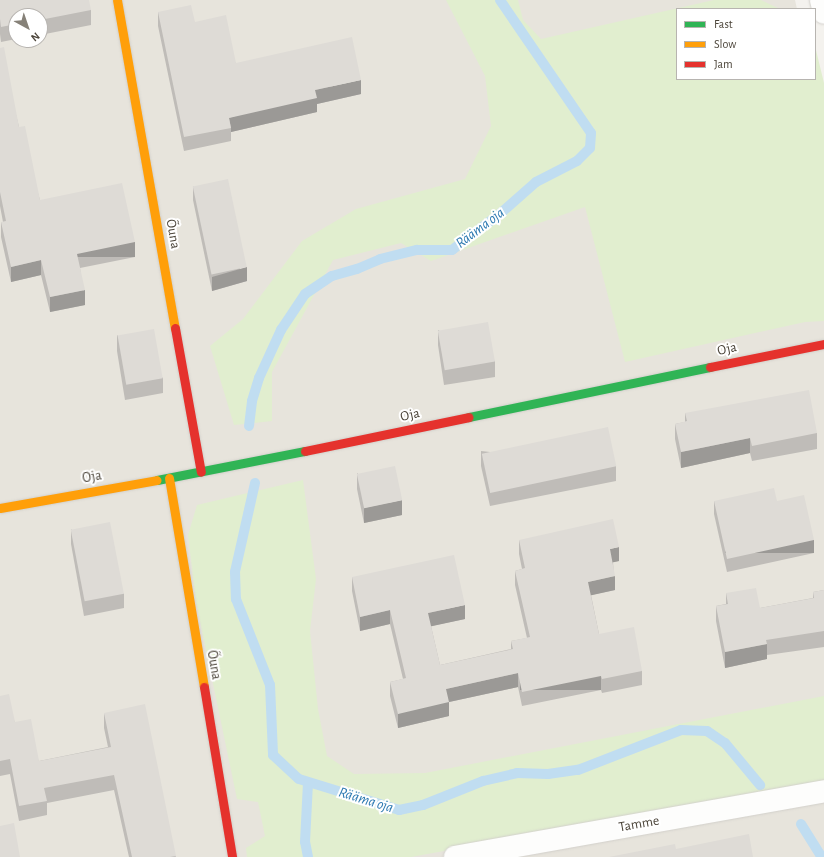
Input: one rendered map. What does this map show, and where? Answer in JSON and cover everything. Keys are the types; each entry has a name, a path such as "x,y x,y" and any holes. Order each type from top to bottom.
{"street":[{"name":"Õuna","path":"117,0 201,472"},
{"path":"821,0 824,13"},
{"name":"Oja","path":"0,508 201,472 824,344"},
{"name":"Õuna","path":"169,478 232,857"},
{"name":"Tamme","path":"454,857 824,791"}],"shaded area":[{"path":"0,0 795,0 797,8 676,8 676,80 680,80 824,131 824,857 0,857"}],"green space":[{"path":"446,0 518,0 523,20 541,39 676,9 676,80 816,80 816,50 824,83 824,321 805,322 625,362 585,207 431,261 401,243 333,260 272,372 272,421 234,425 210,346 243,319 302,241 356,209 465,179 491,126 485,76"},
{"path":"714,0 761,0 778,8 679,8"},
{"path":"303,480 316,579 310,631 318,709 327,756 354,774 425,773 824,696 824,782 411,857 247,857 246,848 265,836 258,802 237,799 196,602 188,535 197,505"}],"building":[{"path":"0,0 89,0 91,10 48,18 48,8 8,8 8,26 1,27"},
{"path":"191,5 195,22 226,15 236,63 352,37 361,80 315,90 317,98 229,118 231,128 184,137 158,12"},
{"path":"4,47 19,127 25,126 40,200 122,183 135,242 77,254 85,290 50,297 41,260 11,267 1,222 6,221 0,192 0,48"},
{"path":"228,179 247,267 211,275 193,186"},
{"path":"488,322 495,361 445,370 438,331"},
{"path":"154,329 163,378 126,385 118,335"},
{"path":"809,390 817,433 752,446 750,438 681,452 675,424 687,421 685,413"},
{"path":"608,427 616,466 490,493 482,454"},
{"path":"395,466 402,500 364,508 357,474"},
{"path":"774,488 777,501 804,495 814,540 727,559 714,501"},
{"path":"613,519 619,547 610,549 615,576 588,582 599,634 634,627 642,671 602,679 601,676 522,692 518,673 446,689 449,702 398,714 390,682 406,678 390,610 360,617 352,577 454,555 465,605 428,613 440,665 513,649 511,641 530,637 515,571 525,568 519,540"},
{"path":"110,522 124,594 85,601 71,530"},
{"path":"756,588 760,608 814,598 813,592 824,590 824,631 766,640 767,644 725,652 716,606 728,604 726,593"},
{"path":"9,694 15,722 31,719 39,761 111,747 104,713 145,704 176,856 132,857 114,775 44,788 47,801 19,806 10,759 0,761 0,696"},
{"path":"14,823 20,857 0,857 0,826"},
{"path":"749,834 753,857 609,857 675,844 676,849"}],"waterway":[{"name":"Rääma oja","path":"249,426 252,401 259,378 281,330 305,294 332,276 357,269 380,259 417,250 452,250 502,212 536,182 577,161 590,148 591,133 500,0"},
{"name":"Rääma oja","path":"255,483 235,572 236,599 270,685 273,755 299,779 399,810 423,805 483,781 517,773 548,774 578,770 681,730 707,731 725,743 760,785"},
{"path":"308,783 305,842 308,857"},
{"name":"Rääma oja","path":"801,824 822,857"}],"traffic: fast":[{"path":"469,417 710,367"},
{"path":"157,480 305,451"}],"traffic: slow":[{"path":"117,0 175,328"},
{"path":"169,478 204,687"},
{"path":"0,508 157,480"}],"traffic: jam":[{"path":"175,328 201,472"},
{"path":"710,367 824,344"},
{"path":"305,451 469,417"},
{"path":"204,687 232,857"}]}
